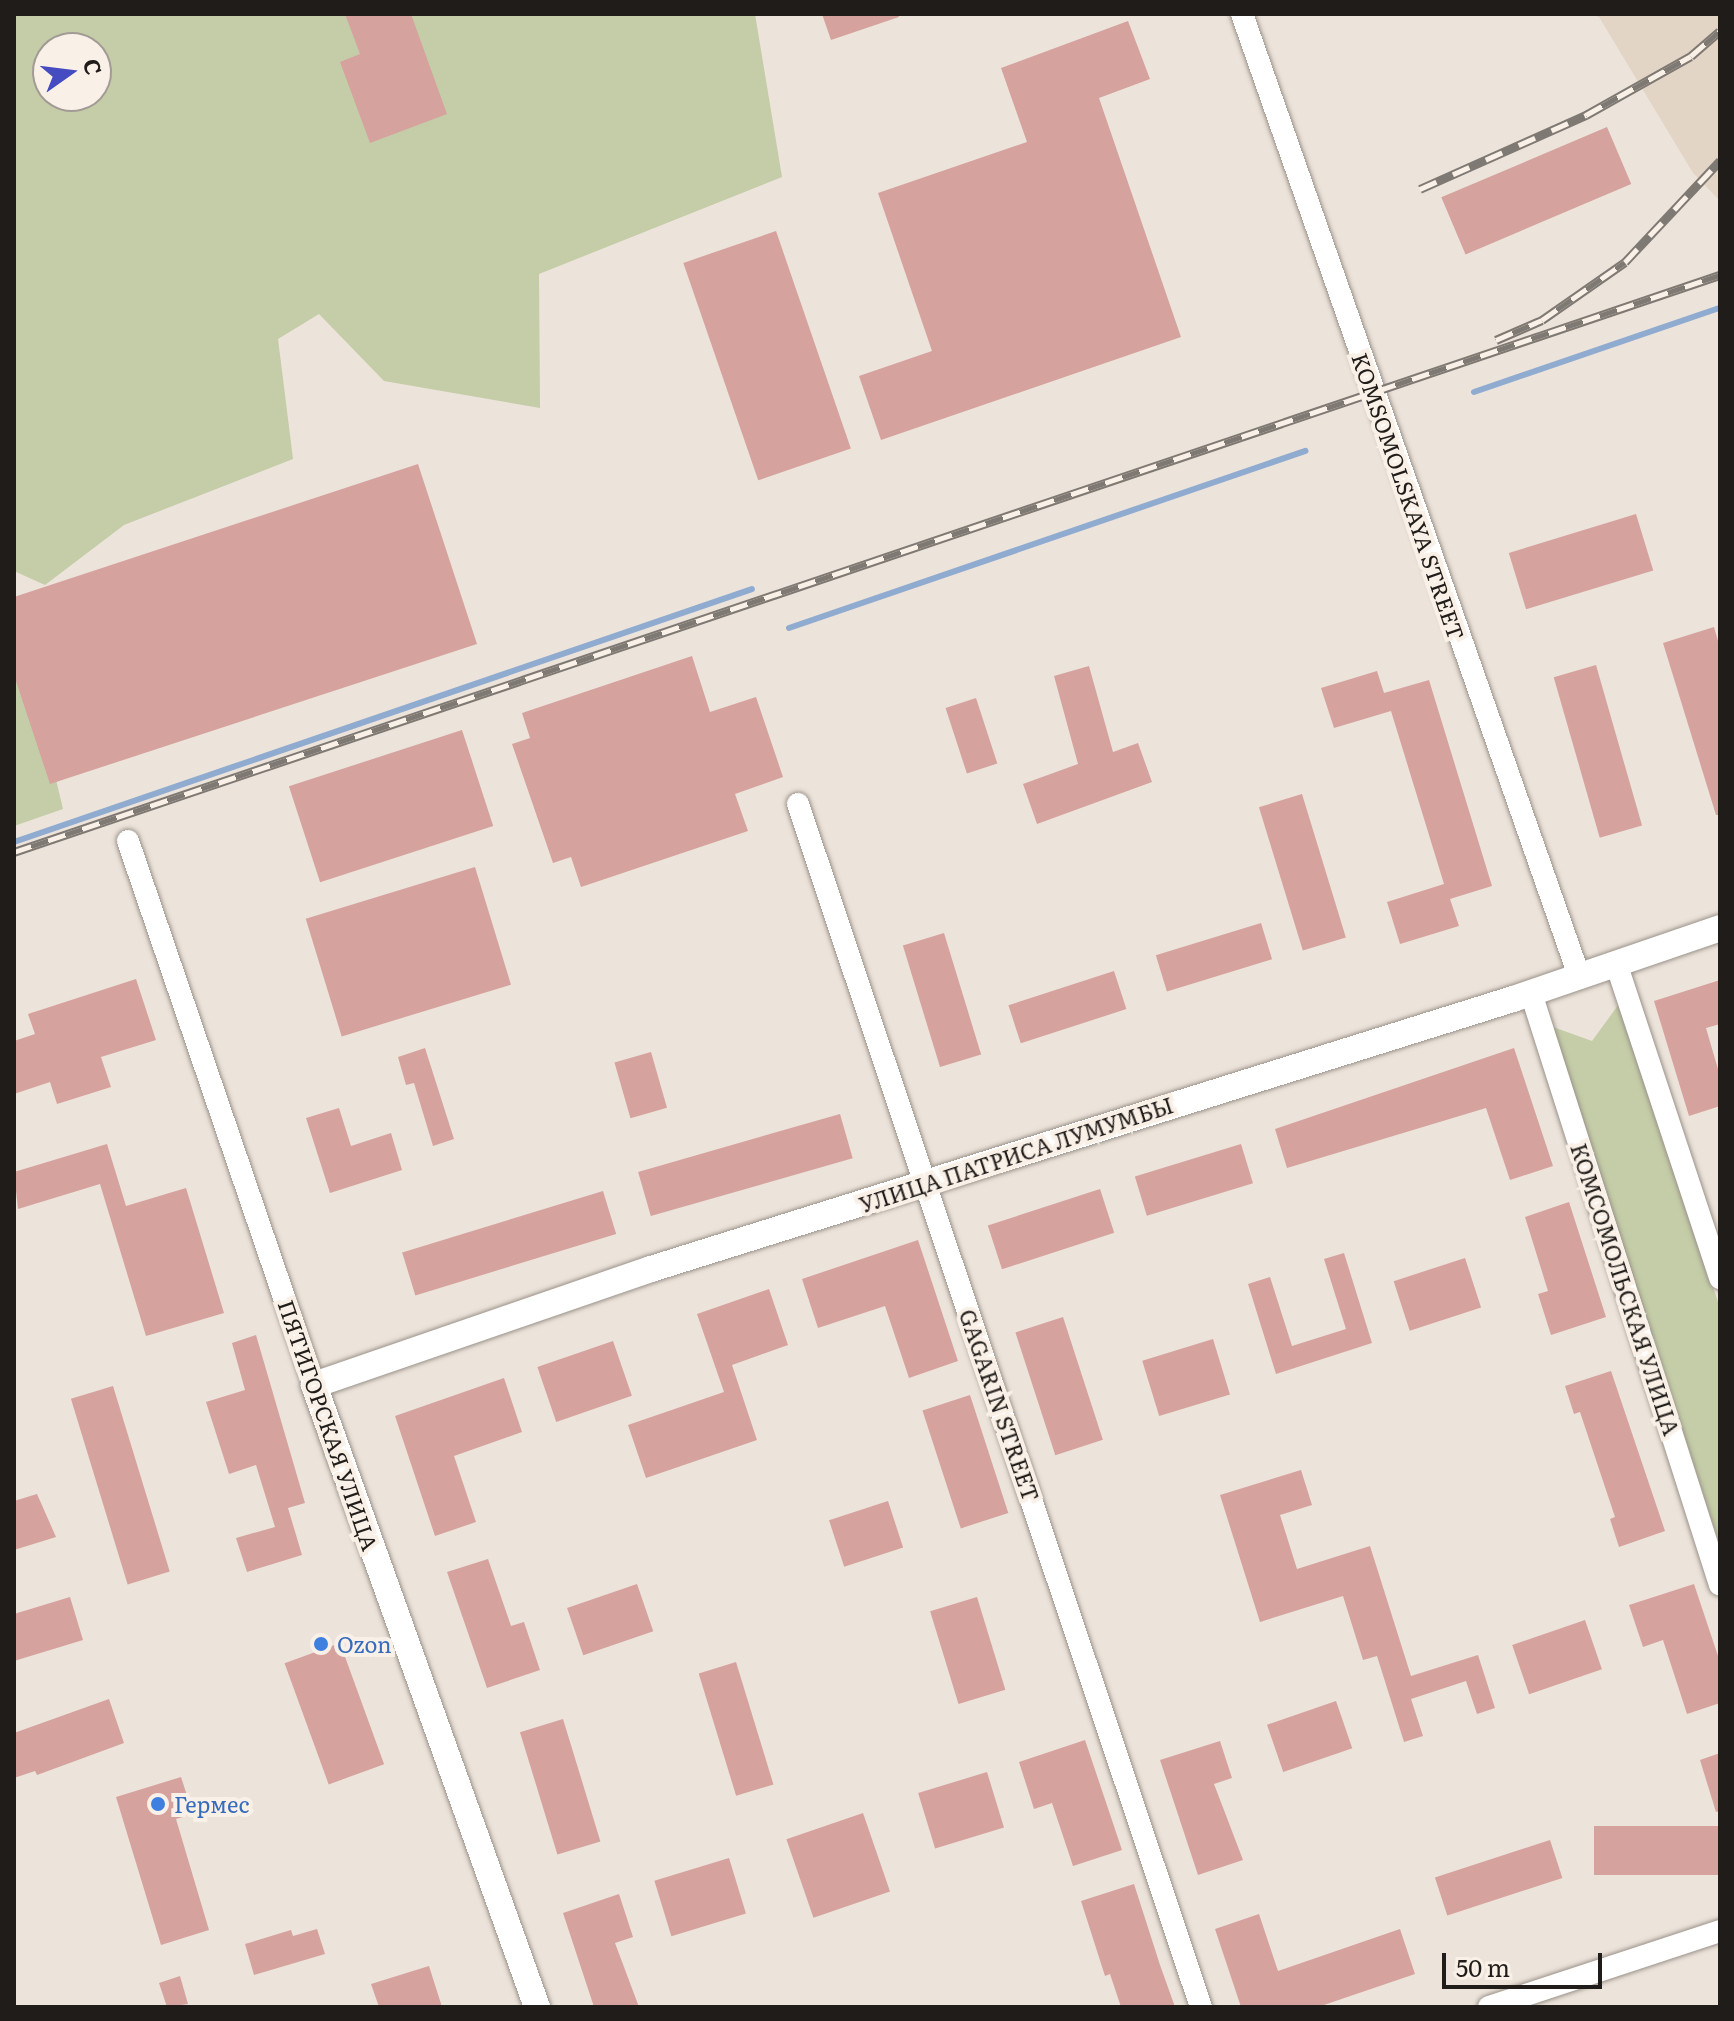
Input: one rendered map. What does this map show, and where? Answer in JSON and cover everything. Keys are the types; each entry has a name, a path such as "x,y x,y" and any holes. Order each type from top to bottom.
{"street":[{"name":"KOMSOMOLSKAYA STREET","path":"1242,14 1579,976"},
{"name":"GAGARIN STREET","path":"798,804 1201,2007"},
{"name":"ПЯТИГОРСКАЯ УЛИЦА","path":"128,841 314,1385 537,2007"},
{"name":"УЛИЦА ПАТРИСА ЛУМУМБЫ","path":"314,1385 924,1184 1531,993 1720,928"},
{"path":"1616,963 1720,1278"},
{"name":"КОМСОМОЛЬСКАЯ УЛИЦА","path":"1531,993 1720,1585"},
{"path":"1489,2007 1720,1931"}],"shaded area":[{"path":"1589,14 1720,14 1720,201 1693,173 1599,17"}],"green space":[{"path":"14,14 755,14 782,177 539,274 540,408 384,381 319,314 278,339 293,459 124,525 45,585 14,571"},
{"path":"14,603 63,809 14,826"},
{"path":"1619,1004 1720,1308 1720,1546 1553,1027 1592,1041"}],"building":[{"path":"345,14 411,14 447,114 370,143 340,62 360,54"},
{"path":"822,14 898,14 899,17 831,40"},
{"path":"1128,21 1150,79 1099,98 1181,337 881,440 859,376 932,351 878,193 1027,142 1001,68"},
{"path":"1607,127 1631,184 1466,254 1441,197"},
{"path":"776,231 851,448 758,480 683,263"},
{"path":"418,464 477,644 50,784 14,675 14,597"},
{"path":"1636,514 1653,570 1526,609 1509,553"},
{"path":"1714,627 1720,648 1720,815 1716,815 1663,643"},
{"path":"692,656 710,712 756,697 783,777 735,794 748,831 581,887 571,857 553,863 512,744 530,738 522,713"},
{"path":"1596,665 1642,826 1600,838 1554,677"},
{"path":"1089,666 1113,752 1138,743 1152,782 1037,824 1023,784 1078,764 1054,676"},
{"path":"1377,671 1384,693 1429,680 1492,886 1450,899 1459,926 1400,944 1387,902 1444,884 1391,711 1334,728 1321,688"},
{"path":"976,698 997,764 967,774 946,708"},
{"path":"462,730 493,826 320,882 289,786"},
{"path":"1302,794 1346,937 1303,951 1259,807"},
{"path":"475,867 511,985 342,1036 306,919"},
{"path":"1261,923 1272,959 1167,992 1156,955"},
{"path":"944,933 981,1054 940,1067 903,946"},
{"path":"1114,971 1126,1009 1021,1043 1008,1005"},
{"path":"136,979 156,1040 101,1057 111,1087 57,1104 50,1082 14,1094 14,1041 35,1034 28,1014"},
{"path":"1720,980 1720,1024 1706,1028 1720,1076 1720,1106 1689,1116 1654,1001"},
{"path":"425,1048 454,1139 433,1146 414,1083 406,1085 398,1057"},
{"path":"1514,1048 1553,1166 1510,1180 1486,1108 1287,1168 1275,1129"},
{"path":"651,1052 667,1108 630,1118 614,1062"},
{"path":"339,1108 351,1146 391,1133 402,1170 330,1193 306,1118"},
{"path":"840,1114 853,1158 651,1216 638,1172"},
{"path":"107,1144 126,1206 186,1188 224,1313 146,1336 100,1184 18,1209 14,1172"},
{"path":"1241,1144 1253,1183 1147,1216 1135,1176"},
{"path":"1100,1189 1114,1233 1002,1269 988,1225"},
{"path":"603,1191 616,1234 415,1295 402,1252"},
{"path":"1569,1202 1606,1317 1551,1335 1538,1294 1548,1291 1525,1217"},
{"path":"918,1240 958,1361 909,1378 885,1306 818,1328 802,1279"},
{"path":"1344,1253 1372,1343 1276,1374 1248,1284 1270,1277 1292,1346 1346,1329 1324,1259"},
{"path":"1465,1258 1481,1307 1410,1331 1394,1281"},
{"path":"769,1289 788,1345 732,1365 757,1440 646,1478 628,1425 724,1392 697,1314"},
{"path":"1063,1317 1103,1440 1055,1455 1015,1332"},
{"path":"256,1335 305,1503 288,1508 302,1555 247,1572 236,1538 275,1527 256,1465 229,1474 206,1402 245,1390 232,1343"},
{"path":"1213,1339 1230,1394 1159,1416 1142,1361"},
{"path":"613,1341 632,1396 556,1422 537,1367"},
{"path":"1611,1371 1665,1531 1619,1547 1610,1519 1615,1517 1580,1412 1574,1414 1565,1386"},
{"path":"504,1378 522,1432 454,1456 476,1522 435,1536 395,1416"},
{"path":"113,1386 170,1572 128,1584 71,1399"},
{"path":"970,1395 1008,1513 961,1528 922,1410"},
{"path":"1301,1470 1312,1505 1280,1515 1297,1569 1370,1546 1411,1676 1478,1655 1495,1708 1477,1714 1466,1681 1411,1699 1423,1736 1404,1742 1377,1656 1363,1660 1343,1596 1260,1622 1220,1495"},
{"path":"37,1494 56,1537 14,1550 14,1501"},
{"path":"888,1501 903,1548 844,1567 829,1520"},
{"path":"488,1559 511,1626 524,1622 540,1670 487,1688 447,1572"},
{"path":"637,1584 653,1631 583,1655 567,1608"},
{"path":"1694,1584 1720,1662 1720,1703 1687,1714 1663,1640 1643,1647 1629,1605"},
{"path":"70,1597 83,1640 14,1661 14,1614"},
{"path":"977,1597 1005,1690 959,1704 930,1611"},
{"path":"1585,1620 1602,1669 1529,1694 1512,1645"},
{"path":"340,1643 384,1764 329,1784 285,1663"},
{"path":"736,1662 773,1784 736,1796 699,1673"},
{"path":"109,1699 124,1743 37,1775 35,1771 14,1778 14,1733"},
{"path":"1336,1701 1352,1748 1283,1772 1267,1725"},
{"path":"563,1719 600,1841 557,1855 520,1732"},
{"path":"1085,1740 1122,1850 1073,1866 1052,1803 1034,1809 1019,1762"},
{"path":"1220,1741 1232,1778 1214,1784 1243,1860 1198,1875 1160,1760"},
{"path":"1720,1753 1720,1811 1716,1812 1700,1760"},
{"path":"987,1772 1004,1827 935,1849 918,1793"},
{"path":"181,1777 193,1814 176,1819 209,1930 161,1945 116,1797"},
{"path":"863,1813 890,1891 813,1918 786,1839"},
{"path":"1594,1826 1720,1826 1720,1875 1594,1875"},
{"path":"1550,1840 1562,1878 1447,1915 1435,1877"},
{"path":"729,1858 746,1913 671,1936 654,1881"},
{"path":"1134,1884 1175,2007 1121,2007 1110,1974 1105,1976 1081,1901"},
{"path":"619,1894 633,1937 615,1943 639,2007 594,2007 563,1913"},
{"path":"1259,1914 1278,1971 1400,1929 1415,1974 1318,2007 1241,2007 1215,1929"},
{"path":"317,1929 325,1954 254,1975 245,1944 291,1930 293,1936"},
{"path":"429,1966 442,2007 379,2007 371,1984"},
{"path":"180,1976 188,2004 167,2007 159,1983"}],"waterway":[{"path":"1474,392 1720,308"},
{"path":"789,628 1305,451"},
{"path":"14,842 752,589"}],"railway":[{"path":"1420,189 1586,115 1691,56 1720,31"},
{"path":"1496,340 1542,320 1625,262 1720,161"},
{"path":"14,852 1720,275"}],"place":[{"name":"Ozon","path":"321,1644"},
{"name":"Гермес","path":"158,1804"}]}
